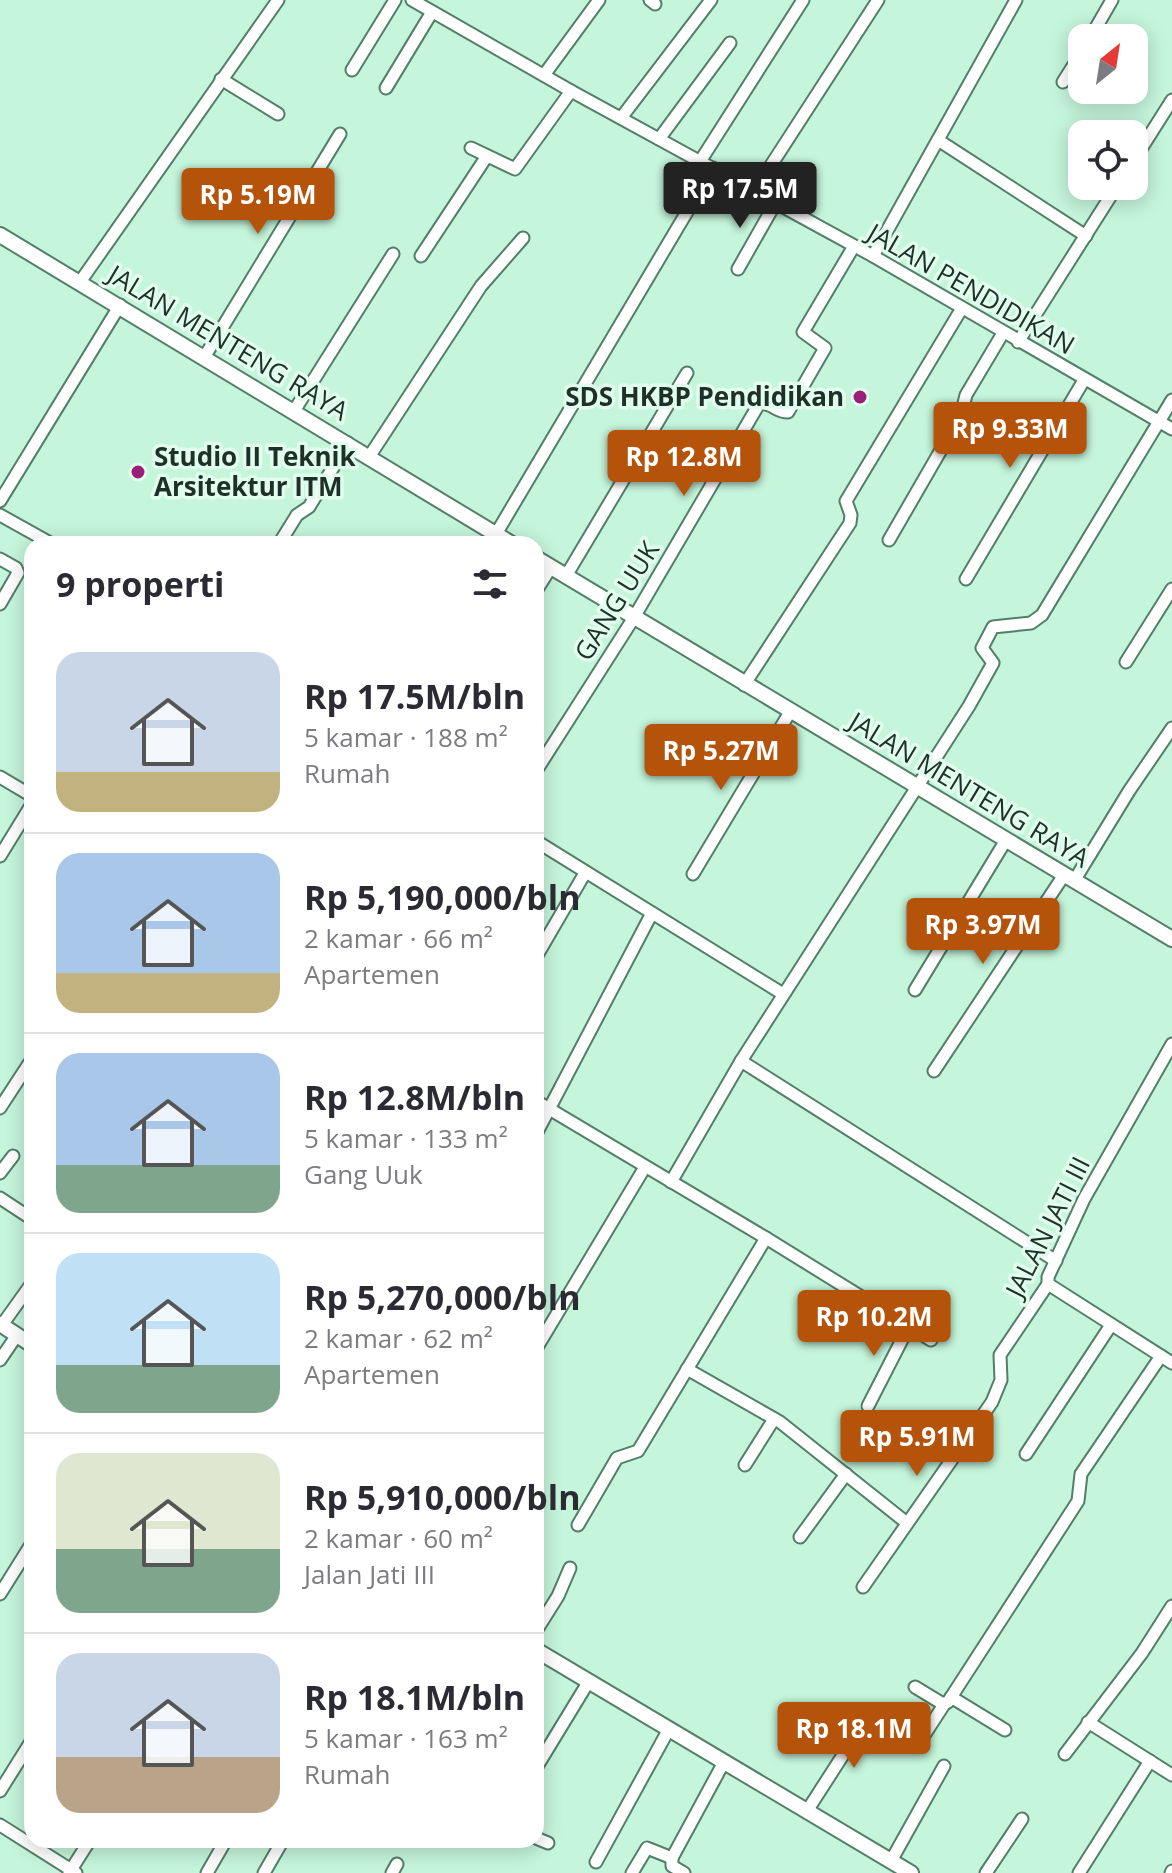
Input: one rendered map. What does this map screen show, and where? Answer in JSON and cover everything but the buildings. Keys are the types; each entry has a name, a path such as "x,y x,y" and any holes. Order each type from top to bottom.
{"street":[{"path":"80,282 278,0"},
{"path":"352,70 395,0"},
{"name":"JALAN PENDIDIKAN","path":"412,0 873,256 1172,429"},
{"path":"544,75 599,0"},
{"path":"621,118 711,0"},
{"path":"701,160 803,0"},
{"path":"755,190 878,0"},
{"path":"873,256 1016,0"},
{"path":"1098,24 1112,0"},
{"path":"386,88 432,12"},
{"path":"659,139 730,43"},
{"path":"1063,82 1068,74"},
{"path":"221,79 278,114"},
{"path":"471,148 515,169 571,91"},
{"path":"1148,138 1172,100"},
{"path":"205,356 340,134"},
{"path":"938,140 1086,236"},
{"path":"421,256 487,156"},
{"path":"496,534 713,168"},
{"path":"1018,342 1108,200"},
{"path":"738,269 776,202"},
{"name":"JALAN MENTENG RAYA","path":"0,235 499,536"},
{"path":"369,457 481,286 523,238"},
{"name":"GANG UUK","path":"544,758 633,619 759,404 788,412 818,363 825,348 803,332 854,246"},
{"path":"294,411 393,254"},
{"path":"0,501 120,305"},
{"path":"744,685 850,523 851,515 846,501 962,308"},
{"path":"889,540 961,415 966,395 1003,333"},
{"path":"566,576 687,373"},
{"path":"966,579 1084,380"},
{"path":"671,1182 741,1061 918,788 993,663 982,648 993,627 1031,623 1042,615 1172,400"},
{"path":"284,536 297,515 309,507 348,443"},
{"path":"0,515 38,536"},
{"path":"0,559 16,568 18,573 0,604"},
{"name":"JALAN MENTENG RAYA","path":"544,563 633,619 1172,939"},
{"path":"544,578 551,567"},
{"path":"1126,662 1172,589"},
{"path":"693,874 790,712"},
{"path":"934,1071 1172,728"},
{"path":"0,777 24,791"},
{"path":"0,856 24,817"},
{"path":"915,990 1006,840"},
{"path":"544,846 783,994"},
{"path":"544,943 585,873"},
{"path":"544,1118 652,913"},
{"name":"JALAN JATI III","path":"863,1587 992,1402 1001,1380 999,1357 1048,1284 1048,1277 1084,1199 1172,1044"},
{"path":"741,1061 1056,1261"},
{"path":"0,1108 24,1071"},
{"path":"544,1105 931,1340"},
{"path":"0,1173 13,1156"},
{"path":"544,1336 645,1167"},
{"path":"0,1198 24,1214"},
{"path":"578,1525 617,1458 638,1451 766,1238"},
{"path":"1048,1284 1172,1363"},
{"path":"24,1294 1,1325 24,1340"},
{"path":"1026,1454 1111,1325"},
{"path":"868,1406 909,1326"},
{"path":"0,1360 17,1335"},
{"path":"921,1740 1078,1501 1081,1474 1161,1356"},
{"path":"687,1369 774,1419 907,1523"},
{"path":"745,1465 774,1419"},
{"path":"800,1537 846,1474"},
{"path":"0,1594 24,1556"},
{"path":"544,1618 570,1568"},
{"path":"1065,1754 1142,1653 1172,1606"},
{"path":"544,1655 911,1873"},
{"path":"544,1755 589,1681"},
{"path":"915,1687 948,1700 1005,1730"},
{"path":"807,1811 872,1710"},
{"path":"1088,1722 1172,1775"},
{"path":"596,1862 669,1729"},
{"path":"0,1791 24,1753"},
{"path":"1079,1873 1150,1761"},
{"path":"684,1873 672,1866 672,1858 724,1762"},
{"path":"891,1861 944,1766"},
{"path":"986,1873 1022,1819"},
{"path":"0,1825 24,1841"},
{"path":"544,1841 548,1843"},
{"path":"35,1848 72,1872 86,1848"},
{"path":"207,1873 221,1848"},
{"path":"264,1873 278,1848"},
{"path":"632,1873 643,1850 647,1848 672,1858"}],"place":[{"name":"SDS HKBP Pendidikan","path":"860,397"},
{"name":"Studio II Teknik Arsitektur ITM","path":"138,472"}]}
